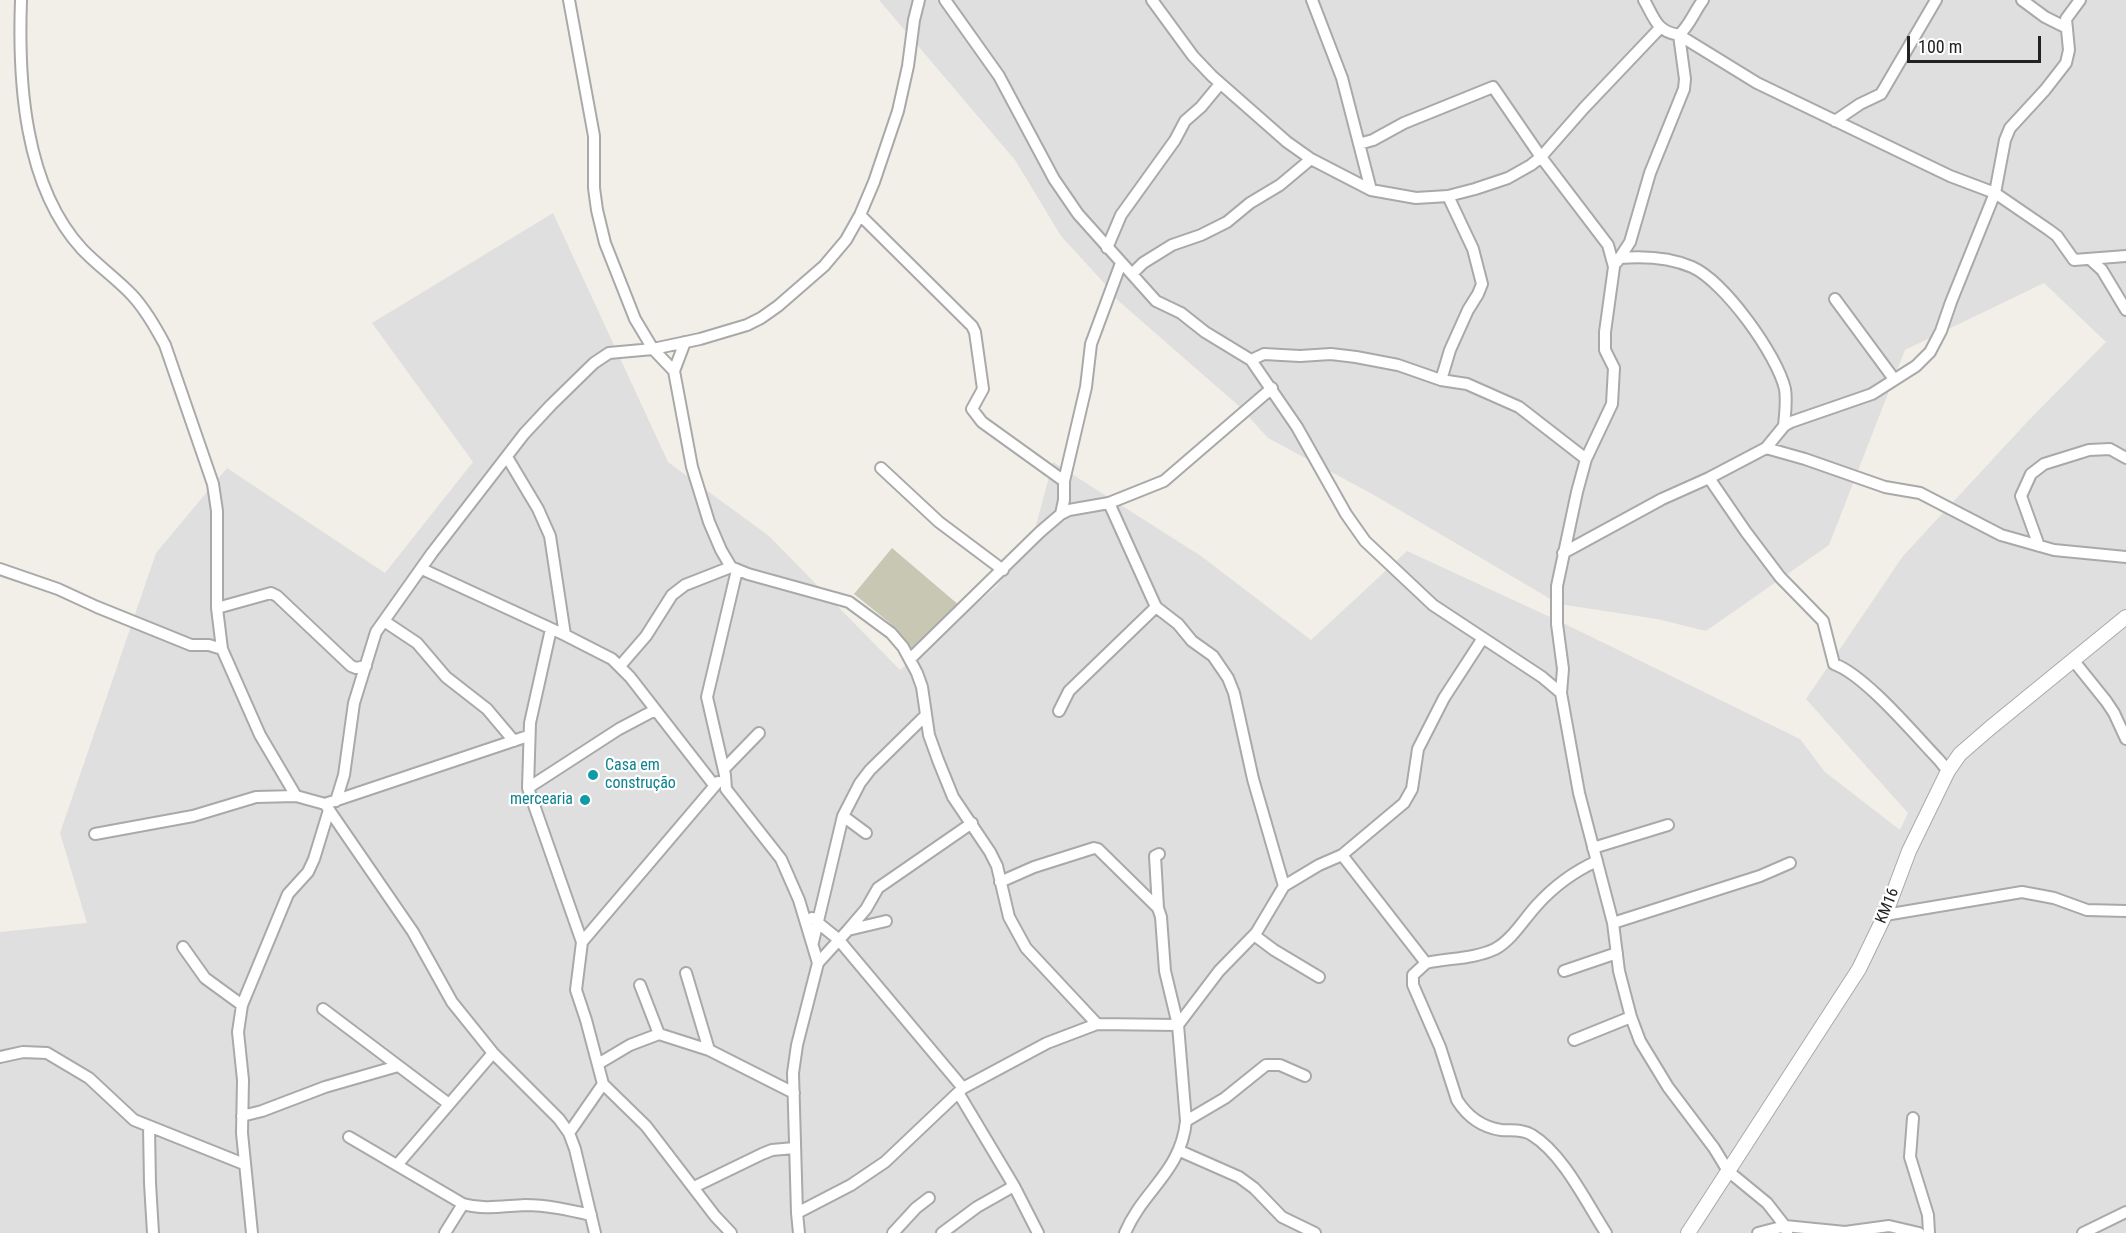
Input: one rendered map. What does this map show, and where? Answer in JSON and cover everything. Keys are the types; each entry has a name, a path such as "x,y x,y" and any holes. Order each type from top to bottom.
{"street":[{"path":"21,0 19,48 21,78 35,163 46,191 67,230 81,248 132,295 165,345 213,484 217,511 217,608 222,649 260,735 296,796"},
{"path":"569,0 594,136 594,188 605,243 635,319 653,349 674,371"},
{"path":"252,1233 244,1164 243,1080 238,1032 242,1005 288,894 308,872 314,859 330,805 344,775 354,703 376,632 507,457 551,405 594,363 609,353 653,349 747,326 778,306 824,266 846,240 874,182 898,111 919,0"},
{"path":"945,0 999,76 1054,179 1078,214 1156,301 1251,360 1297,427 1346,514 1365,541 1433,605 1542,677 1562,693"},
{"path":"1152,0 1193,56 1220,84 1276,134 1311,159 1371,190 1416,198 1448,196 1508,178 1541,157 1660,28"},
{"path":"1312,0 1342,78 1371,190"},
{"path":"1644,0 1660,28 1666,33 1679,35 1756,83 1950,176 1995,193 2049,230 2057,237 2071,258 2078,261 2126,255"},
{"path":"1679,35 1688,27 1695,10 1703,0"},
{"path":"1835,121 1860,104 1881,94 1936,0"},
{"path":"2022,0 2045,17 2067,28"},
{"path":"1563,553 1662,499 1709,478 1766,448 1784,426 1827,408 1872,394 1922,361 1936,341 1995,193 2005,140 2010,128 2066,63 2070,50 2066,19 2080,0"},
{"path":"1679,35 1685,79 1684,89 1650,173 1632,235 1617,262 1605,332 1605,350 1614,368 1614,394 1608,417 1586,459 1557,586 1556,615 1563,669 1562,693 1579,793 1613,923 1619,971 1640,1041 1668,1087 1714,1148 1728,1171 1767,1203 1786,1229"},
{"path":"1107,248 1121,214 1175,140 1185,121 1220,84"},
{"path":"1359,144 1373,140 1404,123 1494,87 1541,157 1608,245 1617,262"},
{"path":"1848,126 1851,111"},
{"path":"1132,274 1143,263 1172,245 1201,235 1233,219 1250,203 1280,185 1311,159"},
{"path":"1441,380 1450,350 1482,284 1473,249 1448,196"},
{"path":"860,215 972,326 975,332 983,389 972,409 982,423 1064,481"},
{"path":"1617,262 1653,256 1691,267 1702,273 1735,304 1770,356 1784,387 1786,399 1784,426"},
{"path":"2102,270 2107,258"},
{"path":"2090,259 2102,270 2126,310"},
{"path":"1061,514 1064,481 1086,387 1090,344 1121,263"},
{"path":"1835,299 1894,379"},
{"path":"685,342 674,371 692,467 710,522 734,568 707,697 726,789 781,859 799,900 818,963"},
{"path":"1251,360 1264,354 1356,357 1398,365 1441,380 1479,389 1519,407 1586,459"},
{"path":"910,659 1061,514 1083,506 1109,503 1164,480 1272,388"},
{"path":"1776,437 1785,453"},
{"path":"1766,448 1877,485 1920,493 2001,535 2054,550 2126,557"},
{"path":"2039,546 2021,496 2031,474 2044,464 2089,450 2110,449 2126,458"},
{"path":"507,457 538,510 550,536 565,635"},
{"path":"881,468 939,522 1003,570"},
{"path":"1709,478 1780,576 1823,621 1834,664 1844,668 1866,686 1948,771"},
{"path":"1109,503 1156,607 1178,624 1192,641 1213,656 1228,678 1234,693 1253,779 1284,886"},
{"path":"620,666 646,636 672,594 685,585 734,568 849,602 891,633 910,659 922,687 929,735 953,797 972,823 997,866 1009,917 1026,948 1097,1024"},
{"path":"0,569 58,589 190,645 209,645 222,649"},
{"path":"422,569 602,653 620,666 714,785"},
{"path":"217,608 271,593 277,596 351,666 356,668 366,666"},
{"path":"1059,711 1069,691 1156,607"},
{"name":"KM16","path":"1688,1233 1859,969 1886,915 1909,851 1948,771 1960,754 2126,617"},
{"path":"384,621 417,643 446,677 487,709 514,741"},
{"path":"551,629 528,736 530,748 528,788 582,942 576,990 603,1084 646,1126 731,1233"},
{"path":"1178,1025 1218,970 1254,935 1284,886 1319,865 1342,855 1404,803 1410,795 1419,749 1444,698 1483,638"},
{"path":"2073,660 2106,701 2126,739"},
{"path":"1542,677 1563,669"},
{"path":"528,788 619,729 655,710"},
{"path":"813,942 843,816 860,783 870,770 925,716"},
{"path":"582,942 759,733"},
{"path":"95,834 193,816 256,797 296,796 330,805 528,736"},
{"path":"330,805 413,932 452,1002 493,1053 559,1119 569,1133 595,1233"},
{"path":"843,816 866,832"},
{"path":"799,1233 796,1213 793,1073 797,1045 818,963 866,909 878,888 972,823"},
{"path":"1593,848 1668,825"},
{"path":"1000,882 1035,867 1094,848 1098,849 1158,908"},
{"path":"1125,1233 1136,1211 1158,1185 1180,1151 1186,1121 1178,1025 1165,971 1161,917 1158,908 1155,856 1158,854"},
{"path":"1342,855 1426,963"},
{"path":"1597,861 1576,870 1561,881 1495,949 1426,963 1413,975 1413,986 1431,1024 1457,1100 1463,1110 1484,1126 1530,1133 1541,1141 1557,1158 1606,1233"},
{"path":"1613,923 1760,876 1790,863"},
{"path":"1886,915 2022,892 2055,898 2087,910 2126,911"},
{"path":"802,911 838,939 961,1091 1038,1233"},
{"path":"848,930 886,921"},
{"path":"1254,935 1319,977"},
{"path":"183,947 205,978 242,1005"},
{"path":"1564,971 1617,953"},
{"path":"686,973 709,1050"},
{"path":"640,985 659,1034"},
{"path":"323,1009 449,1104"},
{"path":"1574,1040 1631,1017"},
{"path":"796,1213 870,1173 885,1162 961,1091 1047,1043 1097,1024 1178,1025"},
{"path":"598,1064 630,1045 659,1034 709,1050 794,1093"},
{"path":"0,1057 35,1052 47,1053 89,1078 134,1120 244,1164"},
{"path":"397,1166 493,1053"},
{"path":"1186,1121 1225,1098 1266,1065 1280,1065 1305,1076"},
{"path":"242,1116 262,1111 325,1087 398,1066"},
{"path":"569,1133 603,1084"},
{"path":"1913,1118 1910,1157 1928,1215 1929,1233"},
{"path":"149,1127 153,1233"},
{"path":"349,1137 463,1204 478,1208 545,1206 591,1215"},
{"path":"694,1187 772,1150 794,1148"},
{"path":"1180,1151 1239,1177 1254,1188 1282,1217 1314,1233"},
{"path":"942,1233 977,1207 1014,1186"},
{"path":"892,1233 928,1198"},
{"path":"445,1233 463,1204"},
{"path":"2084,1233 2126,1212"},
{"path":"1758,1233 1786,1229 1845,1233 1889,1226 1919,1233"}],"shaded area":[{"path":"879,0 2126,0 2126,1233 0,1233 0,932 87,923 60,833 156,553 227,468 385,573 473,462 372,323 553,213 668,462 769,536 900,670 997,586 1035,529 1053,462 1201,556 1311,640 1407,551 1563,623 1800,739 1825,772 1900,830 1908,813 1806,699 1903,556 2029,420 2106,342 2044,283 1905,350 1829,545 1706,631 1657,619 1559,604 1374,495 1268,438 1240,407 1106,290 1105,284 1061,236 1015,160"},
{"path":"892,548 960,606 912,651 890,623 854,594"}],"place":[{"name":"Casa em construção","path":"593,775"},
{"name":"mercearia","path":"585,800"}]}
